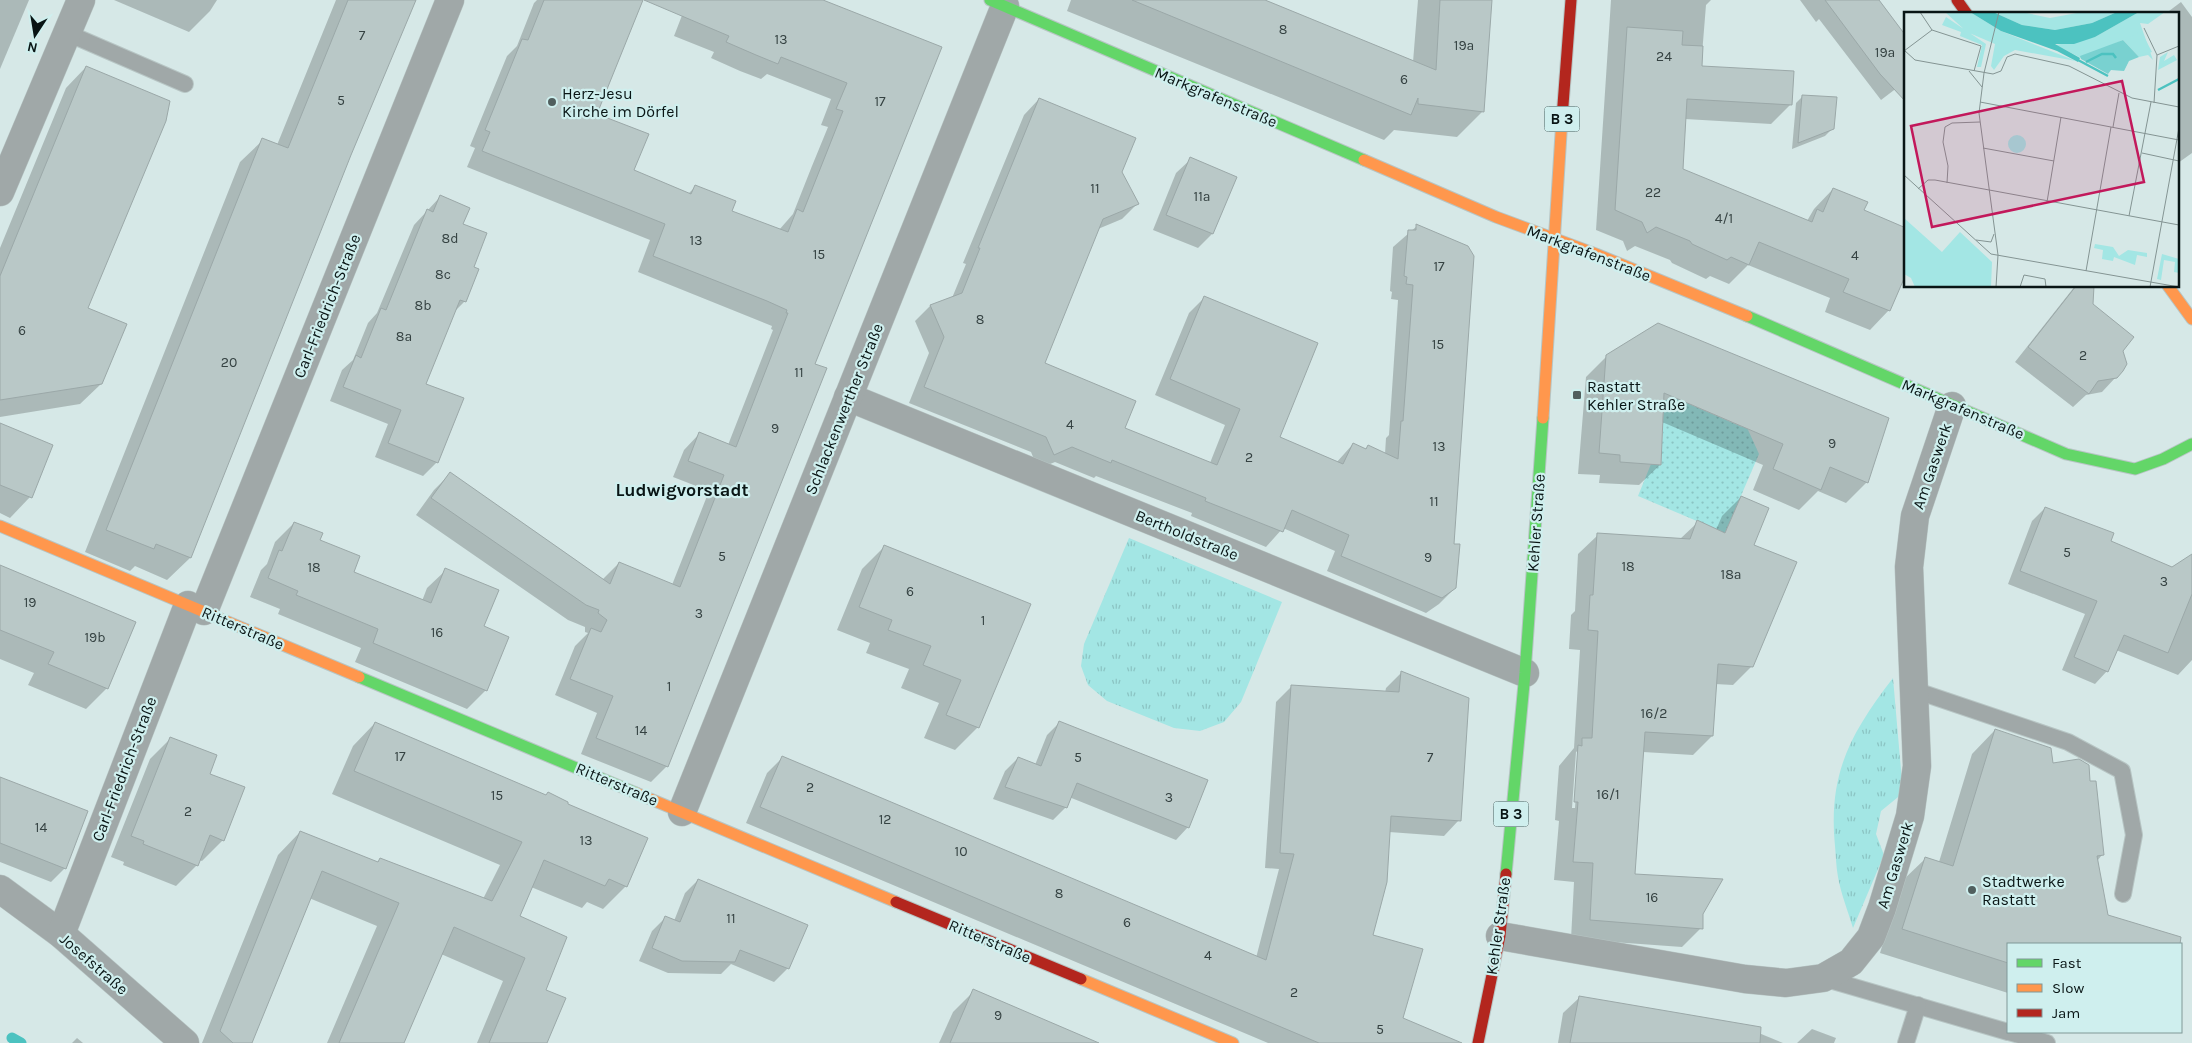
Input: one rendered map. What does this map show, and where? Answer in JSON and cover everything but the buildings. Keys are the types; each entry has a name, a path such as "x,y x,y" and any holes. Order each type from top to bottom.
{"street":[{"path":"0,192 81,0"},
{"name":"Carl-Friedrich-Straße","path":"61,934 450,0"},
{"name":"Kehler Straße","path":"1478,1043 1500,936 1525,673 1551,304 1553,239 1571,0"},
{"path":"1957,0 1965,12"},
{"name":"Markgrafenstraße","path":"998,3 1486,213 1596,254 1812,344 2066,454 2135,469 2163,459 2192,444"},
{"name":"Schlackenwerther Straße","path":"682,812 848,397 998,3"},
{"path":"2169,288 2192,319"},
{"name":"Bertholdstraße","path":"848,397 1525,673"},
{"name":"Am Gaswerk","path":"1500,936 1745,980 1786,983 1822,978 1851,962 1871,937 1882,908 1910,816 1918,766 1909,567 1915,516 1952,406"},
{"name":"Ritterstraße","path":"0,526 1233,1043"},
{"name":"Josefstraße","path":"0,889 61,934 185,1043"}],"lane":[{"path":"67,33 185,84"},
{"path":"1914,690 2068,742 2122,771 2134,834 2123,894"},
{"path":"1822,978 2007,1032"},
{"path":"1906,1043 1918,1005"},
{"path":"2012,1033 2047,1043"}],"green space":[{"path":"1673,397 1742,427 1744,421 1759,454 1725,533 1638,496 1651,464 1661,465 1664,401"},
{"path":"1129,538 1282,602 1241,702 1224,722 1200,731 1174,728 1107,701 1088,685 1081,666 1084,644"},
{"path":"1893,678 1903,793 1881,811 1876,834 1884,855 1853,928 1837,873 1834,820 1835,797 1845,756 1854,737"}],"waterway":[{"path":"12,1038 21,1043"}],"traffic: fast":[{"path":"990,0 1364,160"},
{"path":"1747,316 2066,454 2135,469 2163,459 2192,444"},
{"path":"1506,874 1525,673 1543,418"},
{"path":"359,677 636,793"}],"traffic: slow":[{"path":"1543,418 1562,118"},
{"path":"1364,160 1496,217 1596,254 1747,316"},
{"path":"2169,288 2192,319"},
{"path":"0,526 359,677"},
{"path":"636,793 896,902"},
{"path":"1081,979 1233,1043"}],"traffic: jam":[{"path":"1562,118 1571,0"},
{"path":"1957,0 1966,12"},
{"path":"1478,1043 1500,936 1506,874"},
{"path":"896,902 1081,979"}],"place":[{"name":"Herz-Jesu Kirche im Dörfel","path":"552,102"},
{"name":"Rastatt Kehler Straße","path":"1577,395"},
{"name":"Stadtwerke Rastatt","path":"1972,890"}],"district":[{"name":"Ludwigvorstadt","path":"682,490"}]}
